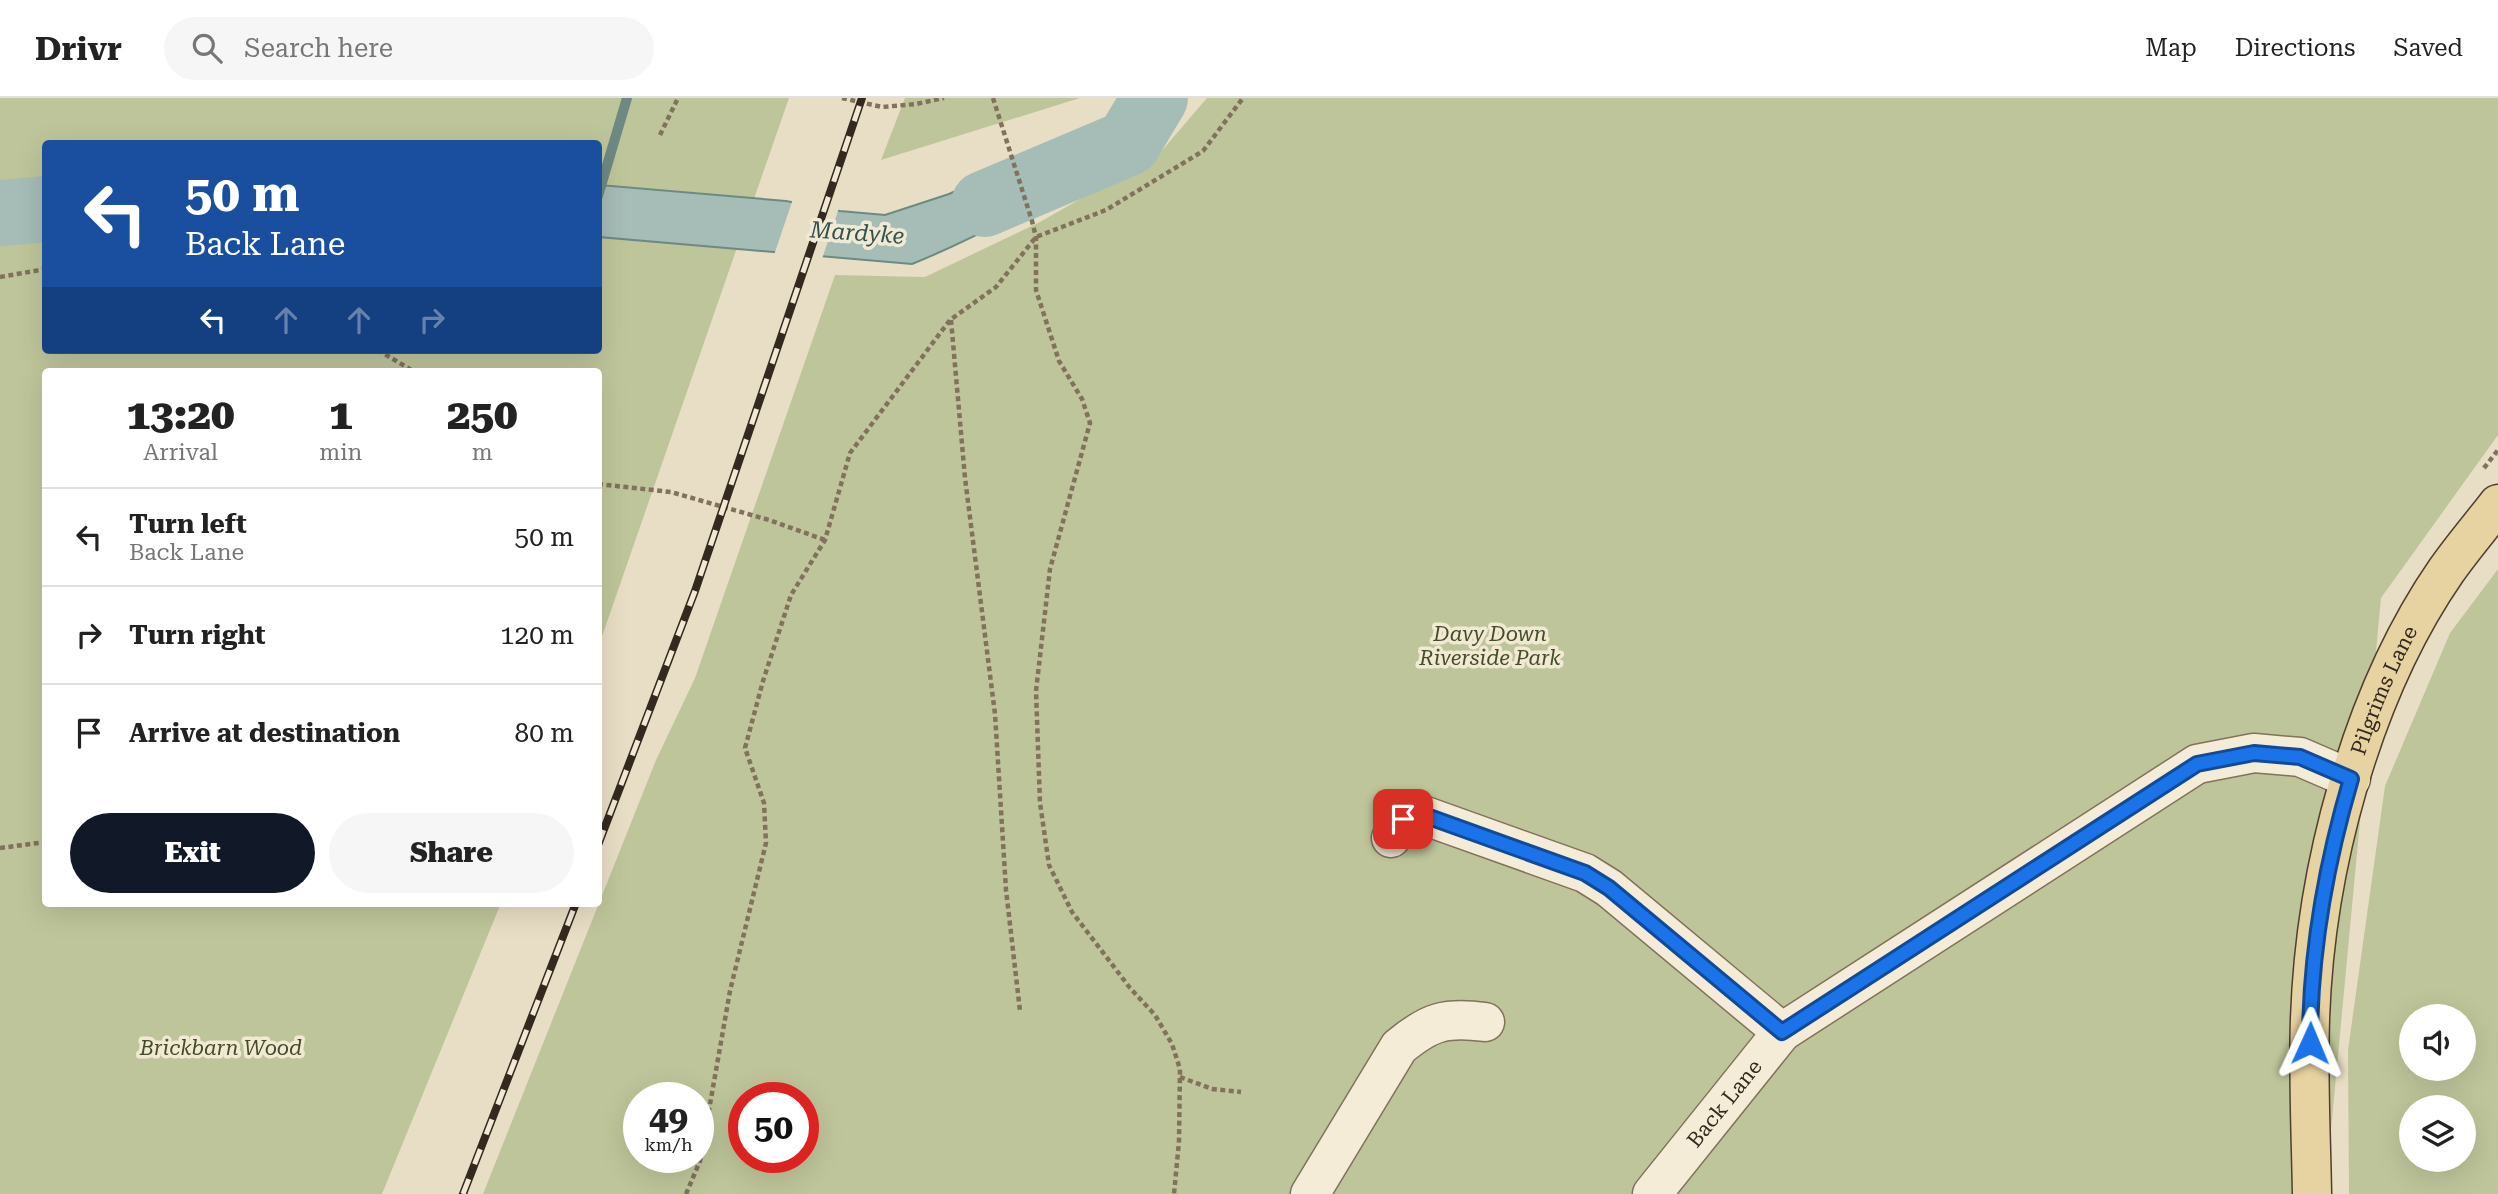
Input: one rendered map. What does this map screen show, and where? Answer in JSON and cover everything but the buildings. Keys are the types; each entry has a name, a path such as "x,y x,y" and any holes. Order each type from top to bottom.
{"main road":[{"name":"Pilgrims Lane","path":"2312,1194 2310,1017 2319,919 2335,834 2377,700 2412,627 2446,571 2498,504"}],"lane":[{"name":"Back Lane","path":"1652,1194 1782,1032 2197,764 2254,753 2300,757 2351,779"},
{"path":"1391,838 1403,819 1409,814 1418,813 1585,873 1609,888 1782,1032"},
{"path":"1310,1194 1399,1047 1433,1023 1460,1019 1485,1022"}],"path":[{"path":"660,135 678,98"},
{"path":"842,98 882,107 944,98"},
{"path":"993,98 1036,237 1036,290 1059,361 1083,399 1090,424 1050,569 1036,691 1040,803 1049,865 1072,912 1130,988 1155,1015 1172,1044 1180,1069 1179,1141 1174,1194"},
{"path":"686,1194 700,1161 730,991 766,843 764,803 745,748 791,595 825,540 850,453 950,320 996,287 1036,237 1106,210 1203,151 1243,98"},
{"path":"0,276 42,270"},
{"path":"950,320 965,478 995,714 1006,890 1020,1011"},
{"path":"385,354 408,368"},
{"path":"602,484 671,492 769,520 825,540"},
{"path":"0,848 42,843"},
{"path":"1180,1077 1212,1089 1241,1092"}],"green space":[{"name":"Brickbarn Wood","path":"0,98 789,98 602,636 602,368 42,368 42,907 499,907 382,1194 0,1194"},
{"path":"905,98 1080,98 881,160"},
{"name":"Davy Down Riverside Park","path":"1207,98 2498,98 2498,435 2381,598 2325,1194 483,1194 597,907 602,907 602,895 656,760 695,678 835,275 925,277 1040,222 1159,154"},
{"path":"2498,569 2498,1194 2349,1194 2348,1050 2385,786 2450,633"}],"water":[{"path":"1047,149 1081,177 998,224 912,264 602,237 602,185 786,201 840,211 885,215 949,194"}],"pier":[{"path":"793,199 839,208 822,259 774,255"}],"waterway":[{"path":"602,182 627,98"},
{"name":"Mardyke","path":"984,204 1128,143 1155,98"},
{"name":"Mardyke","path":"0,213 42,209"}],"railway":[{"path":"602,835 695,591 862,98"},
{"path":"463,1194 574,907"}],"route":[{"path":"1403,819 1409,814 1418,813 1585,873 1609,888 1782,1032 2197,764 2254,753 2300,757 2351,779 2335,834 2319,919 2310,1043"}]}
